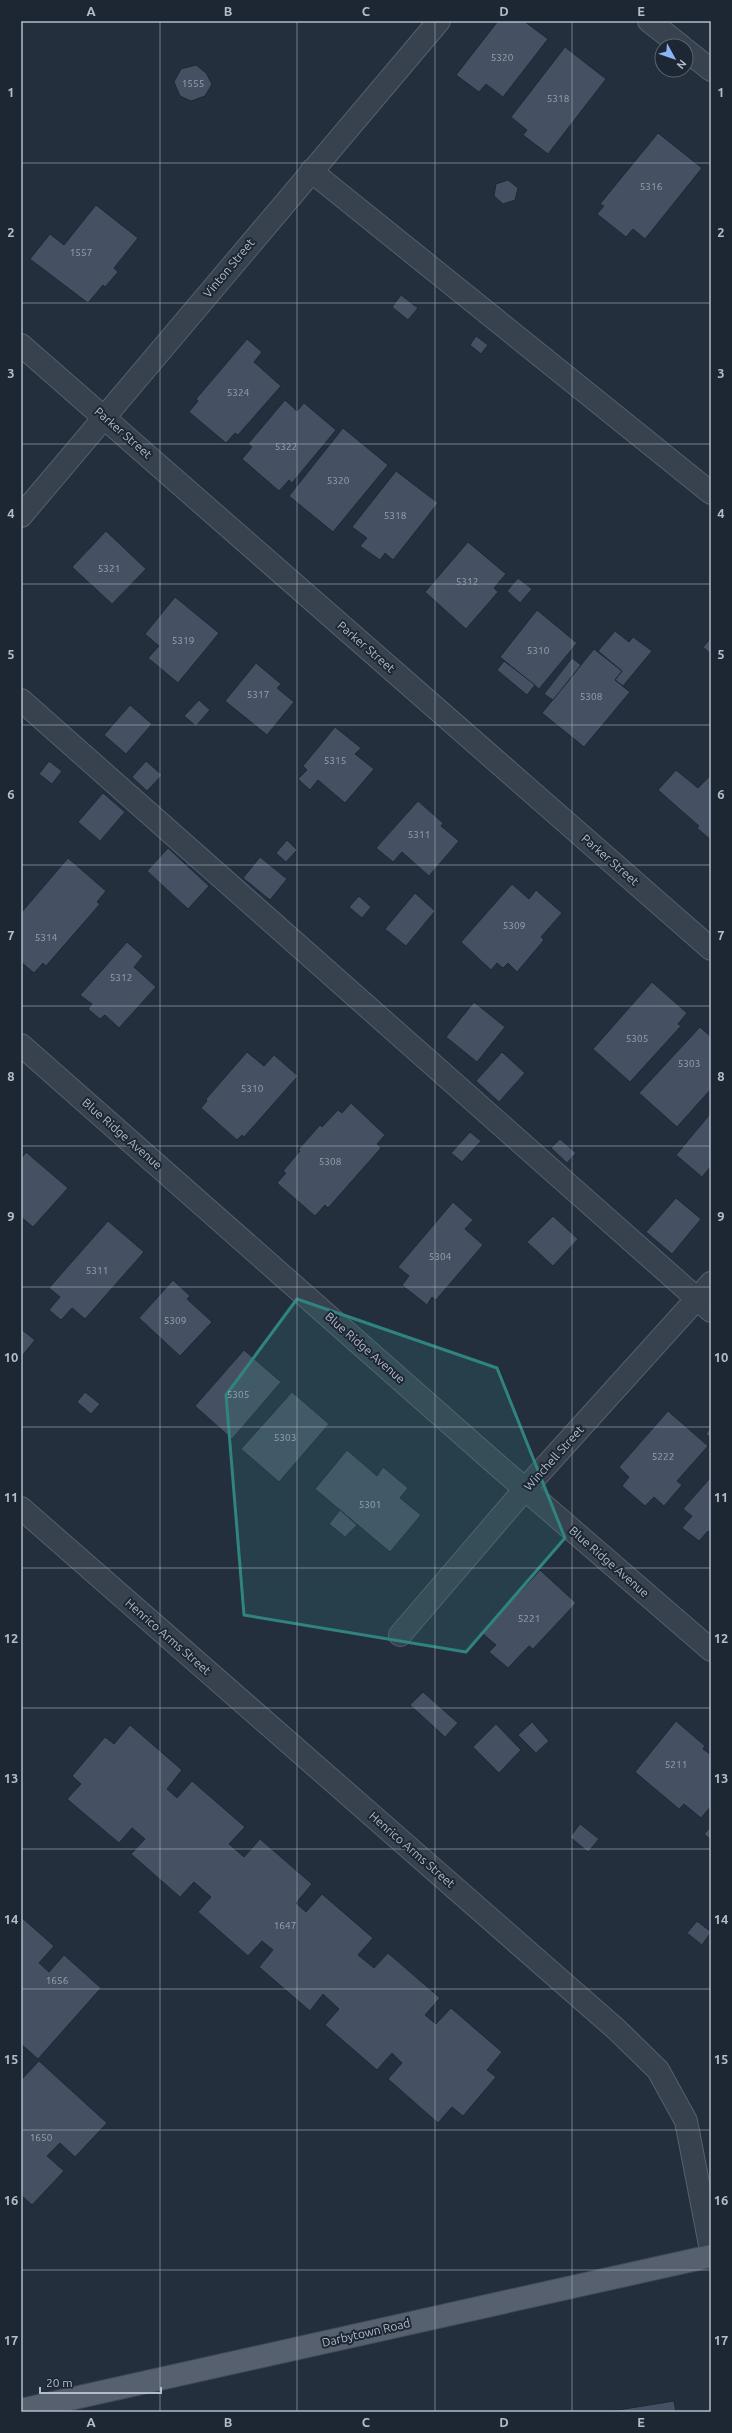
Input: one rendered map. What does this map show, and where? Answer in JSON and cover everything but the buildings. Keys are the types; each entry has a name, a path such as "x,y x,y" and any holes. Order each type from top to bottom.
{"main road":[{"name":"Darbytown Road","path":"21,2410 711,2256"}],"street":[{"name":"Vinton Street","path":"21,516 439,21"},
{"path":"649,21 671,38"},
{"path":"694,56 711,70"},
{"path":"311,171 711,493"},
{"name":"Parker Street","path":"21,345 104,416 711,949"},
{"path":"21,700 704,1305"},
{"name":"Blue Ridge Avenue","path":"21,1045 525,1489 711,1650"},
{"name":"Winchell Street","path":"400,1636 525,1489 704,1305 711,1283"},
{"name":"Henrico Arms Street","path":"21,1508 616,2029 658,2070 686,2120 711,2250"}],"highlighted area":[{"path":"297,1299 497,1368 565,1538 466,1652 244,1615 226,1395"}]}
